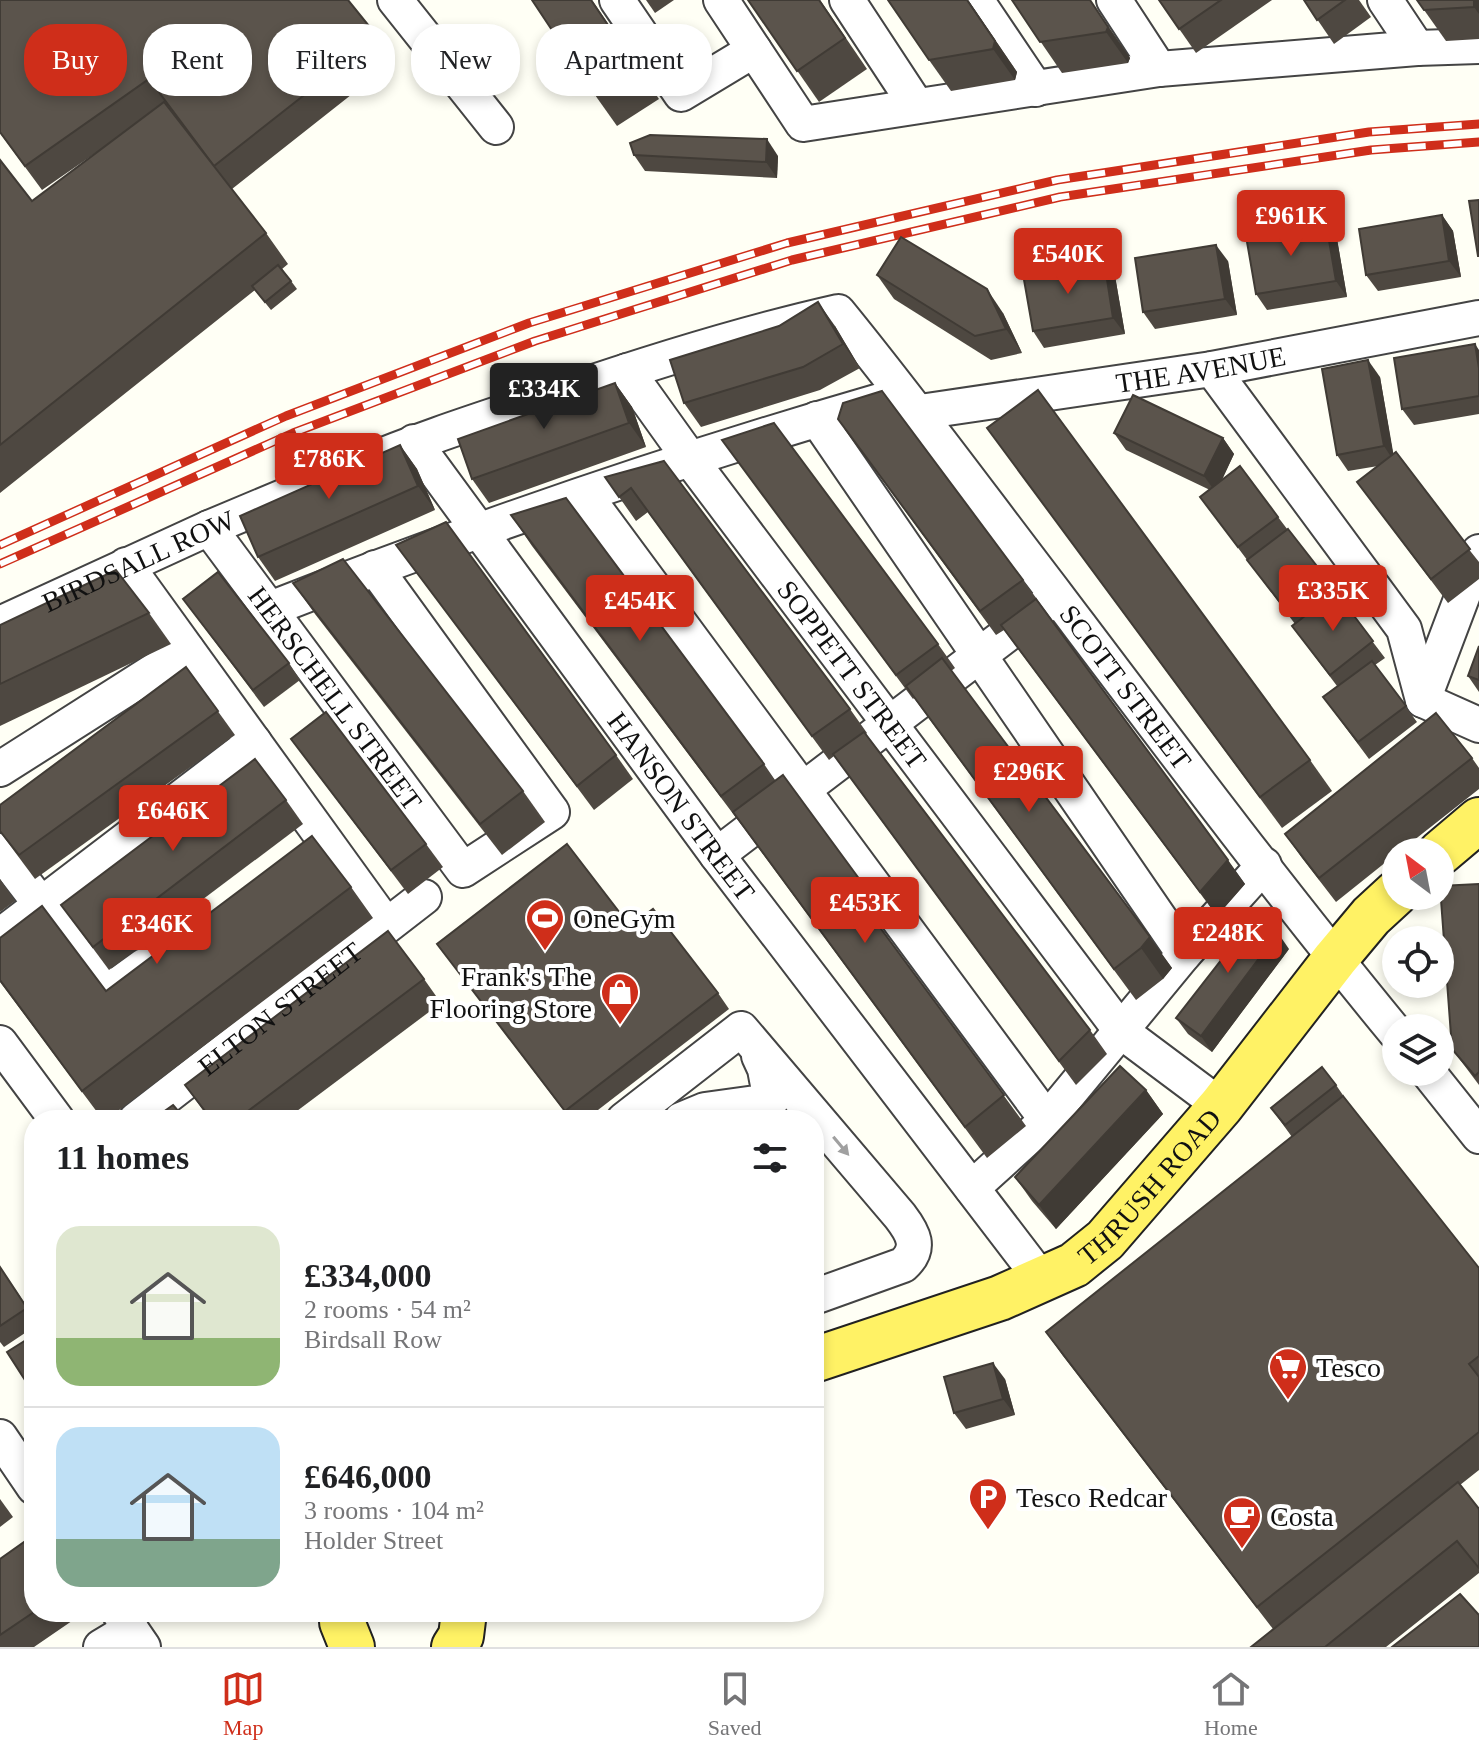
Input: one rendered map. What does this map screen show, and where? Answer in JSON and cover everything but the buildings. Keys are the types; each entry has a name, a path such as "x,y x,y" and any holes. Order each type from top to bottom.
{"main road":[{"path":"1454,841 1479,820"},
{"name":"THRUSH ROAD","path":"824,1357 1000,1298 1074,1265 1105,1240 1221,1106 1335,959 1382,906"},
{"path":"342,1622 352,1647"},
{"path":"454,1647 461,1636 463,1622"}],"street":[{"path":"395,0 496,127"},
{"path":"617,0 681,94 754,50"},
{"path":"721,0 803,124 1159,69 1417,48 1479,46"},
{"path":"847,0 916,105"},
{"path":"976,0 1036,89"},
{"path":"1114,0 1159,69"},
{"path":"1385,0 1417,48"},
{"name":"BIRDSALL ROW","path":"0,624 209,528 414,442 627,371 788,323 838,312 913,403"},
{"name":"THE AVENUE","path":"270,609 480,530 817,419 913,403 1212,369 1479,318"},
{"path":"1212,369 1404,629 1423,700"},
{"name":"SOPPETT STREET","path":"627,371 1122,1032 1221,1106"},
{"name":"SCOTT STREET","path":"913,403 1056,596 1382,1016"},
{"path":"817,419 1184,954"},
{"name":"HANSON STREET","path":"414,442 717,855 1042,1280"},
{"path":"585,495 1047,1120"},
{"name":"HERSCHELL STREET","path":"209,528 463,870 552,812 375,568"},
{"path":"1423,700 1479,552"},
{"path":"126,565 254,742 309,845 386,925"},
{"path":"717,855 1056,596"},
{"path":"0,769 187,650"},
{"path":"1423,700 1479,725"},
{"path":"0,936 254,742"},
{"path":"0,851 108,992 171,946"},
{"path":"972,1188 1047,1120 1184,954 1264,865"},
{"name":"ELTON STREET","path":"149,1110 424,897"},
{"path":"637,1110 741,1029 810,1110"},
{"path":"0,1043 50,1110"},
{"path":"705,1110 771,1101 765,1069 754,1044"},
{"path":"1442,1086 1475,1120"},
{"path":"824,1126 912,1231 915,1243 912,1256 903,1265 824,1293"},
{"path":"0,1437 24,1472"},
{"path":"101,1647 131,1629"}],"railway":[{"path":"0,545 286,416 529,323 787,243 1057,180 1369,132 1479,124"},
{"path":"0,564 293,433 535,341 792,260 1060,197 1371,150 1479,142"}],"place":[{"name":"OneGym","path":"545,952"},
{"name":"Frank's The Flooring Store","path":"620,1026"},
{"name":"Tesco","path":"1288,1401"},
{"name":"Tesco Redcar","path":"988,1531"},
{"name":"Costa","path":"1242,1550"}]}
